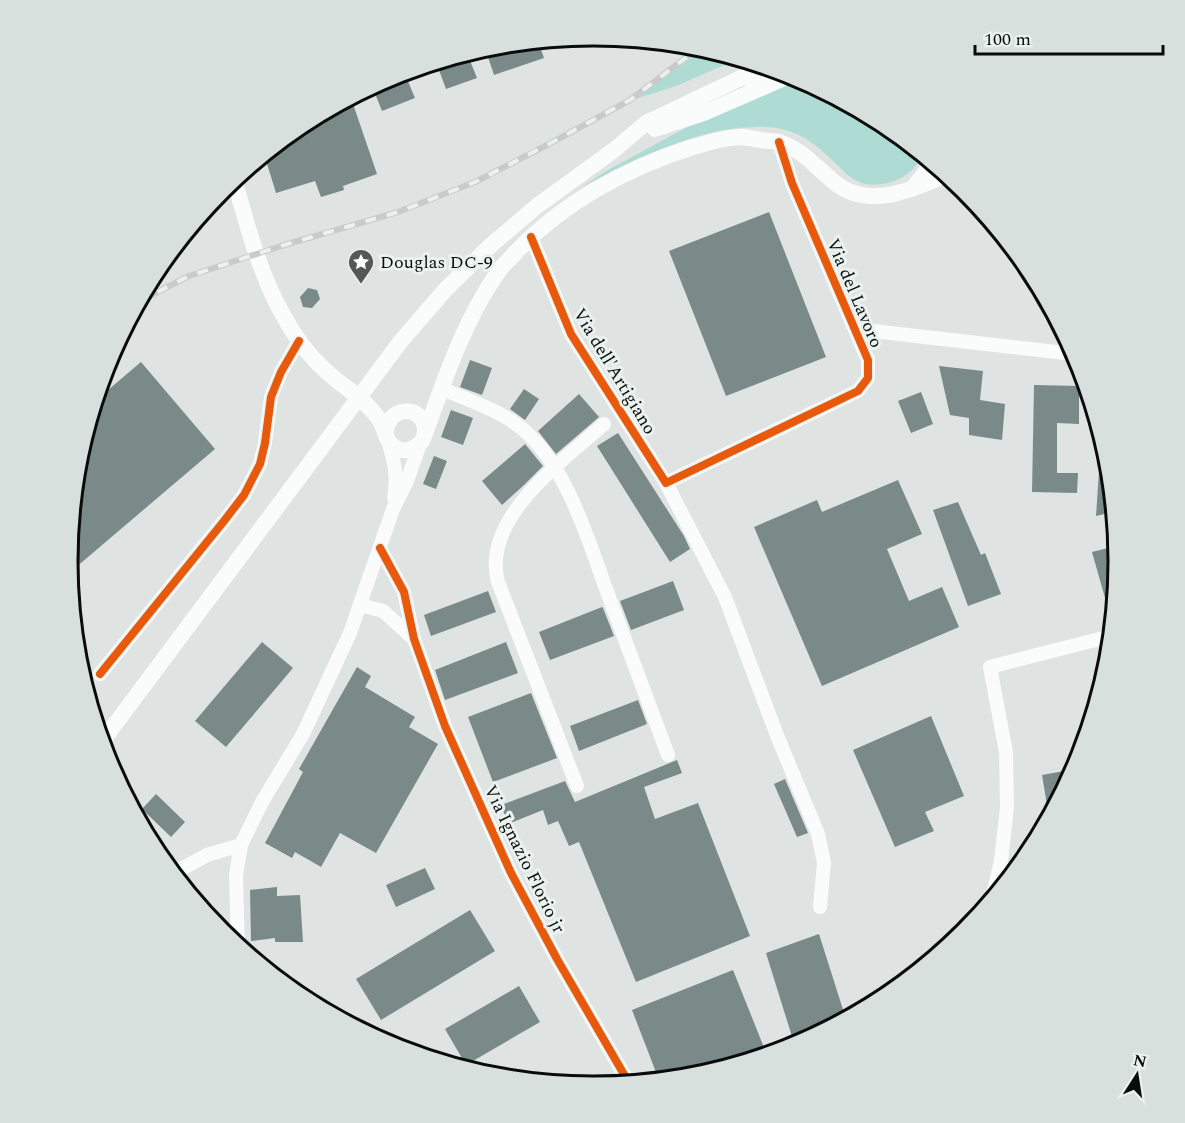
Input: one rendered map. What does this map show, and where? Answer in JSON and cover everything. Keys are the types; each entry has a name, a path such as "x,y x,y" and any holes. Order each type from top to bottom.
{"main road":[{"path":"108,734 401,341 446,289 490,246 537,206 614,150 646,123 753,72"},
{"path":"614,150 765,77"},
{"path":"654,129 704,113 777,81"},
{"path":"237,189 271,294 299,341 326,372 365,403 381,423 392,445 403,450 415,448 422,439 469,320 499,270 531,237 562,212 612,180 664,156 714,140 743,137 779,142 801,152 839,186 871,196 912,190 938,179"},
{"path":"912,190 927,170"},
{"path":"387,437 386,427 392,416 427,403 441,388"},
{"path":"365,403 389,412 404,412 419,417 423,422 422,439"}],"street":[{"name":"Via del Lavoro","path":"666,483 858,391 868,378 868,360 792,183 779,142"},
{"name":"Via dell'Artigiano","path":"531,237 571,334 666,483 725,597 778,738 818,834 824,863 820,907"},
{"path":"855,330 1063,353"},
{"path":"100,674 244,495 260,465 272,397 281,372 299,341"},
{"path":"441,388 491,409 510,420 539,446 555,468 578,512 668,755"},
{"path":"577,786 498,582 495,571 496,552 506,527 526,496 604,424"},
{"path":"387,437 396,469 393,509"},
{"path":"238,935 236,875 241,845 262,802 303,734 350,633 393,509 407,481 422,439"},
{"name":"Via Ignazio Florio jr","path":"380,548 404,592 414,639 445,726 511,873 557,959 624,1075"},
{"path":"360,605 383,611 414,639"},
{"path":"996,881 1001,861 1007,807 1006,752 990,668 1102,638"},
{"path":"180,870 207,855 241,845"}],"shaded area":[{"path":"694,56 726,64 676,86 632,100"},
{"path":"784,84 850,115 879,133 918,163 912,170 894,181 876,185 861,183 804,138 778,128 755,127 732,129 688,139 645,156 583,186 606,171 715,112"}],"building":[{"path":"541,50 544,58 494,75 488,57"},
{"path":"470,61 477,78 446,89 439,70"},
{"path":"408,81 415,98 382,111 376,95"},
{"path":"354,106 377,174 343,186 344,190 321,197 315,181 276,193 267,163 306,133"},
{"path":"769,212 826,357 726,396 669,251"},
{"path":"308,288 317,290 320,299 312,308 303,307 300,297"},
{"path":"470,360 492,368 482,395 460,387"},
{"path":"141,362 215,449 77,566 82,494 87,461 107,391"},
{"path":"939,366 983,371 980,400 1005,404 1002,440 969,435 969,418 950,415"},
{"path":"1034,385 1076,386 1079,393 1079,424 1057,423 1057,473 1078,473 1077,493 1032,492"},
{"path":"524,389 539,399 525,420 510,409"},
{"path":"921,392 933,424 911,433 898,401"},
{"path":"579,394 599,417 556,454 538,431"},
{"path":"451,410 473,418 463,445 441,437"},
{"path":"618,433 690,549 670,562 597,446"},
{"path":"525,444 543,466 502,505 482,481"},
{"path":"434,456 447,461 436,489 423,484"},
{"path":"1099,469 1105,514 1096,516"},
{"path":"898,480 922,534 887,549 909,601 942,587 959,627 822,686 754,527 817,500 822,512"},
{"path":"958,502 981,555 985,553 1001,594 968,606 933,510"},
{"path":"1107,548 1105,598 1092,552"},
{"path":"673,581 684,610 631,630 620,601"},
{"path":"488,591 496,612 431,636 424,615"},
{"path":"602,607 614,636 550,660 539,632"},
{"path":"262,642 293,668 226,747 195,721"},
{"path":"506,642 518,673 445,700 435,670"},
{"path":"357,667 371,676 365,687 415,717 409,727 438,744 376,853 340,833 321,867 295,852 292,858 265,843 303,772 299,769"},
{"path":"531,693 557,758 493,782 468,717"},
{"path":"638,700 647,724 579,751 570,726"},
{"path":"931,716 964,796 925,812 934,831 895,847 853,750"},
{"path":"677,760 682,773 644,787 655,819 698,803 750,936 636,982 579,842 569,846 558,821 548,825 543,810 508,824 501,805 565,781 575,802"},
{"path":"1062,771 1047,804 1042,775"},
{"path":"785,779 808,833 797,837 774,784"},
{"path":"156,794 185,822 171,837 142,809"},
{"path":"425,868 435,889 396,907 386,885"},
{"path":"277,887 277,896 300,895 303,942 275,942 275,938 251,941 250,890"},
{"path":"470,910 495,951 381,1020 356,979"},
{"path":"819,934 844,1011 792,1036 766,953"},
{"path":"733,970 764,1047 693,1067 656,1072 632,1010"},
{"path":"519,986 540,1022 471,1062 463,1060 445,1029"}],"railway":[{"path":"152,295 189,276 398,212 475,182 630,100 689,55"}],"cycle path":[{"path":"531,237 571,334 666,483 858,391 868,378 868,360 792,183 779,142"},
{"path":"100,674 244,495 260,464 271,397 281,372 299,341"},
{"path":"380,548 404,592 414,639 445,726 511,873 557,959 624,1075"}],"place":[{"name":"Douglas DC-9","path":"361,285"}]}
